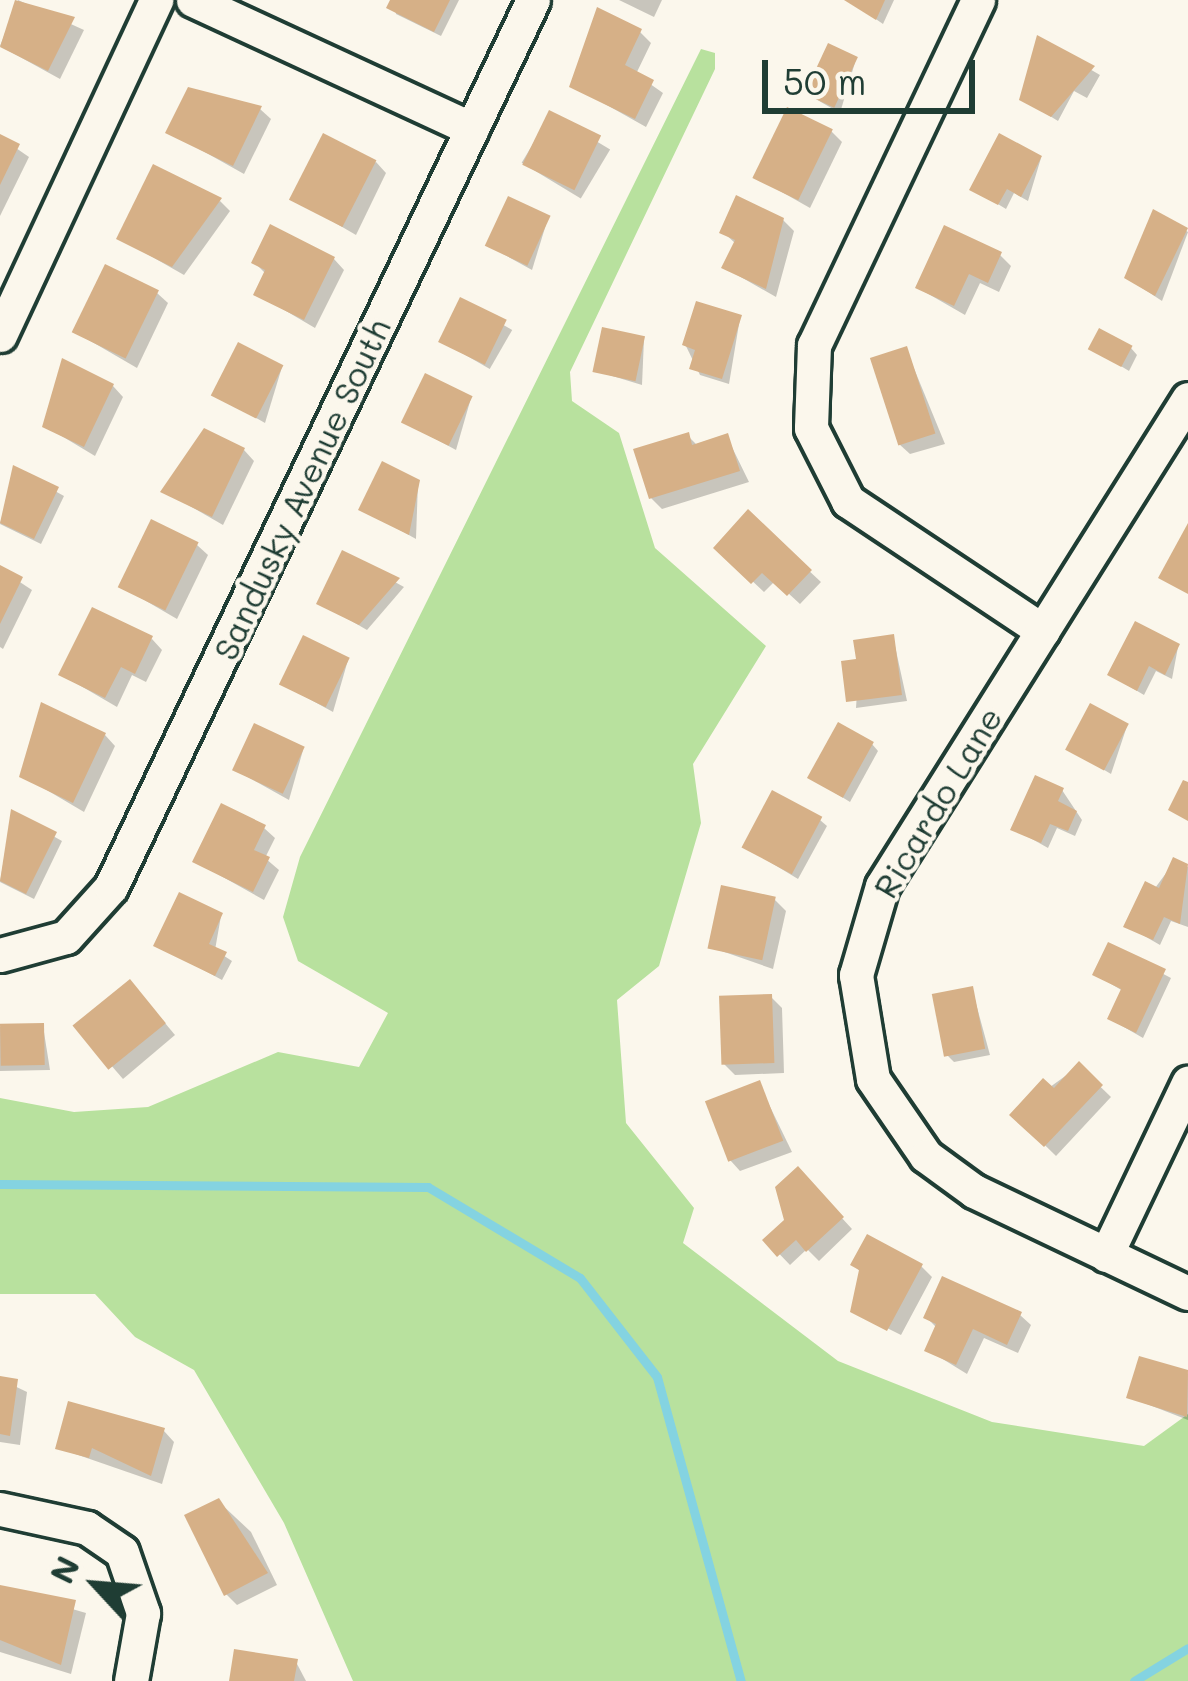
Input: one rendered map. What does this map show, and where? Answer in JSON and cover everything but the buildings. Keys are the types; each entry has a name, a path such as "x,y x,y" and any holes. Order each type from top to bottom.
{"street":[{"path":"0,335 9,292 156,0"},
{"path":"193,0 472,129"},
{"name":"Sandusky Avenue South","path":"0,955 37,950 66,937 111,887 533,0"},
{"path":"978,0 814,345 809,411 848,501 1043,631"},
{"name":"Ricardo Lane","path":"1188,399 882,886 861,949 857,1022 873,1078 926,1156 1106,1255 1188,1293"},
{"path":"1106,1255 1188,1083"},
{"path":"0,1509 87,1528 122,1552 143,1613 131,1681"}],"green space":[{"path":"701,49 715,53 715,69 570,372 572,401 619,433 655,548 766,646 693,764 701,823 659,966 617,1000 626,1123 694,1208 683,1243 838,1361 992,1422 1144,1446 1188,1414 1188,1681 353,1681 284,1523 194,1370 135,1337 95,1294 0,1294 0,1098 74,1112 148,1107 278,1052 359,1067 388,1013 298,961 283,917 300,857"}],"waterway":[{"path":"0,1184 428,1187 580,1278 657,1377 741,1681"},
{"path":"1134,1681 1188,1648"}]}
